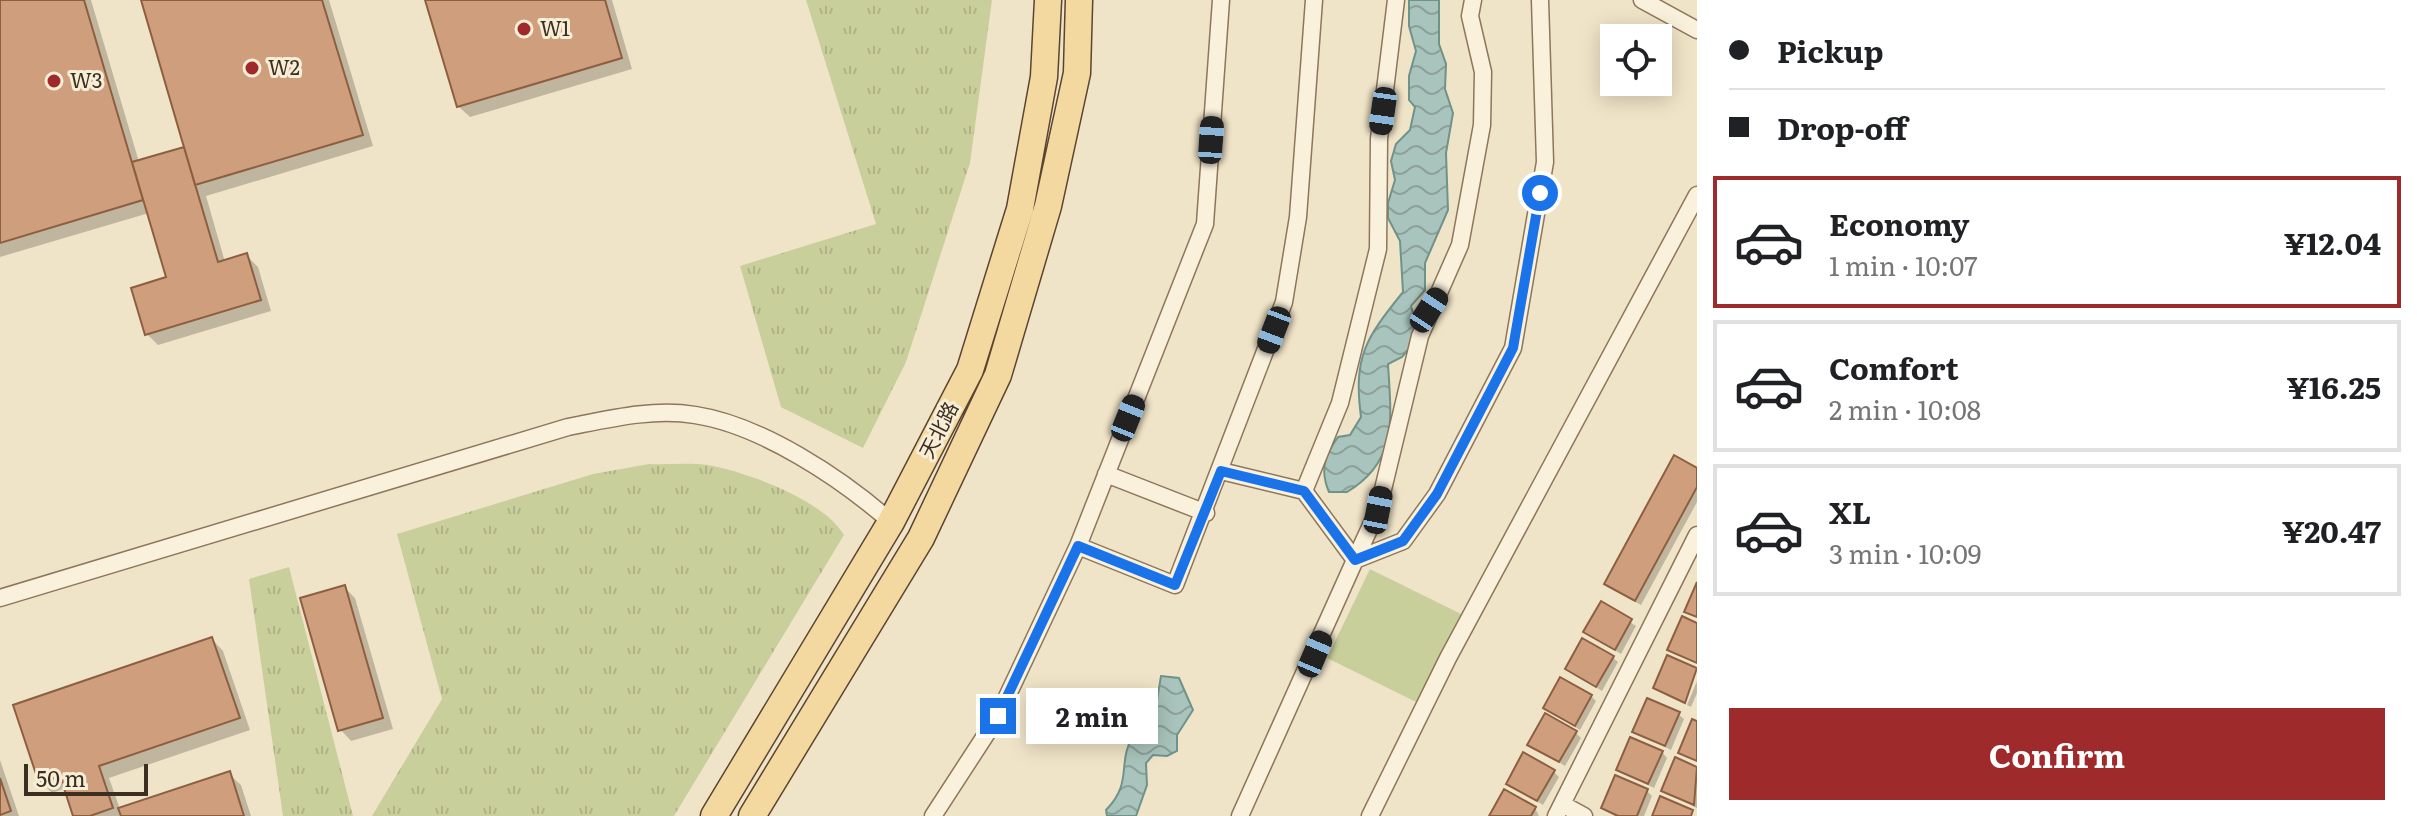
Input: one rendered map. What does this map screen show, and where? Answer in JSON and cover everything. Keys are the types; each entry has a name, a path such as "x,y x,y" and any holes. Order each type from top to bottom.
{"main road":[{"name":"天北路","path":"714,816 891,522 970,370 1020,209 1044,77 1048,0"},
{"name":"天北路","path":"752,816 921,538 998,375 1052,191 1077,73 1079,0"}],"street":[{"path":"933,816 998,716 1078,546 1205,224 1221,0"},
{"path":"1078,546 1175,585 1206,513 1284,302 1298,217 1314,0"},
{"path":"1304,491 1340,403 1378,249 1379,139 1396,0"},
{"path":"1240,816 1378,510 1420,336 1460,245 1482,125 1483,72 1470,16 1473,0"},
{"path":"1355,560 1403,541 1437,494 1513,348 1545,162 1540,0"},
{"path":"1642,0 1697,30"},
{"path":"1370,816 1448,658 1697,195"},
{"path":"0,598 568,427 630,415 694,415 744,428 851,489 891,522"},
{"path":"1221,471 1304,491 1355,560"},
{"path":"1106,474 1206,513"},
{"path":"1584,816 1559,810 1697,535"}],"green space":[{"path":"806,0 992,0 970,163 906,362 863,448 781,407 740,266 876,224"},
{"path":"649,464 705,465 747,475 804,500 821,511 844,535 674,816 372,816 442,699 397,534 593,474"},
{"path":"289,567 353,816 283,816 249,579"},
{"path":"1370,569 1461,614 1418,703 1327,658"}],"water":[{"path":"1409,0 1439,0 1439,44 1446,64 1445,89 1453,113 1446,153 1448,210 1425,263 1425,290 1411,306 1420,336 1402,357 1388,364 1390,420 1384,452 1364,480 1347,492 1329,492 1324,470 1329,451 1338,437 1350,435 1361,417 1359,378 1365,349 1380,322 1403,292 1400,241 1388,218 1388,203 1395,180 1391,161 1396,144 1410,130 1415,107 1409,100 1409,76 1416,51 1409,26"},
{"path":"1161,676 1179,678 1193,710 1177,735 1177,751 1167,756 1153,755 1146,763 1147,785 1136,816 1107,816 1106,810 1120,790 1129,744 1136,732 1154,718"}],"building":[{"name":"W3","path":"0,0 84,0 143,200 0,243"},
{"name":"W2","path":"141,0 322,0 363,135 195,185"},
{"name":"W1","path":"425,0 605,0 622,58 457,107"},
{"path":"184,147 218,262 247,253 261,300 145,335 131,288 166,277 132,162"},
{"path":"1674,455 1697,468 1697,487 1635,601 1604,584"},
{"path":"1697,582 1697,617 1684,612"},
{"path":"345,585 383,718 338,731 300,598"},
{"path":"1601,601 1632,619 1615,650 1583,632"},
{"path":"1682,616 1697,623 1697,663 1667,650"},
{"path":"212,637 240,718 99,766 113,808 90,816 73,816 60,776 39,783 13,705"},
{"path":"1582,638 1614,656 1596,687 1565,669"},
{"path":"1667,655 1697,668 1685,703 1653,688"},
{"path":"1560,677 1592,695 1575,726 1543,708"},
{"path":"1647,698 1680,712 1665,746 1632,732"},
{"path":"1545,713 1577,731 1559,762 1527,745"},
{"path":"1692,719 1697,721 1697,761 1678,753"},
{"path":"1630,737 1663,751 1648,784 1616,770"},
{"path":"1523,752 1555,770 1537,801 1506,784"},
{"path":"1675,757 1697,767 1694,805 1661,791"},
{"path":"230,771 244,816 121,816 118,808"},
{"path":"1615,775 1648,789 1637,816 1618,816 1601,808"},
{"path":"0,778 11,811 0,815"},
{"path":"1504,789 1536,807 1531,816 1489,816"},
{"path":"1660,796 1693,810 1691,816 1652,816"}],"place":[{"name":"W1","path":"524,29"},
{"name":"W2","path":"252,68"},
{"name":"W3","path":"54,81"}],"route":[{"path":"998,716 1078,546 1175,585 1221,471 1304,491 1355,560 1403,541 1437,494 1513,348 1540,193"}]}
